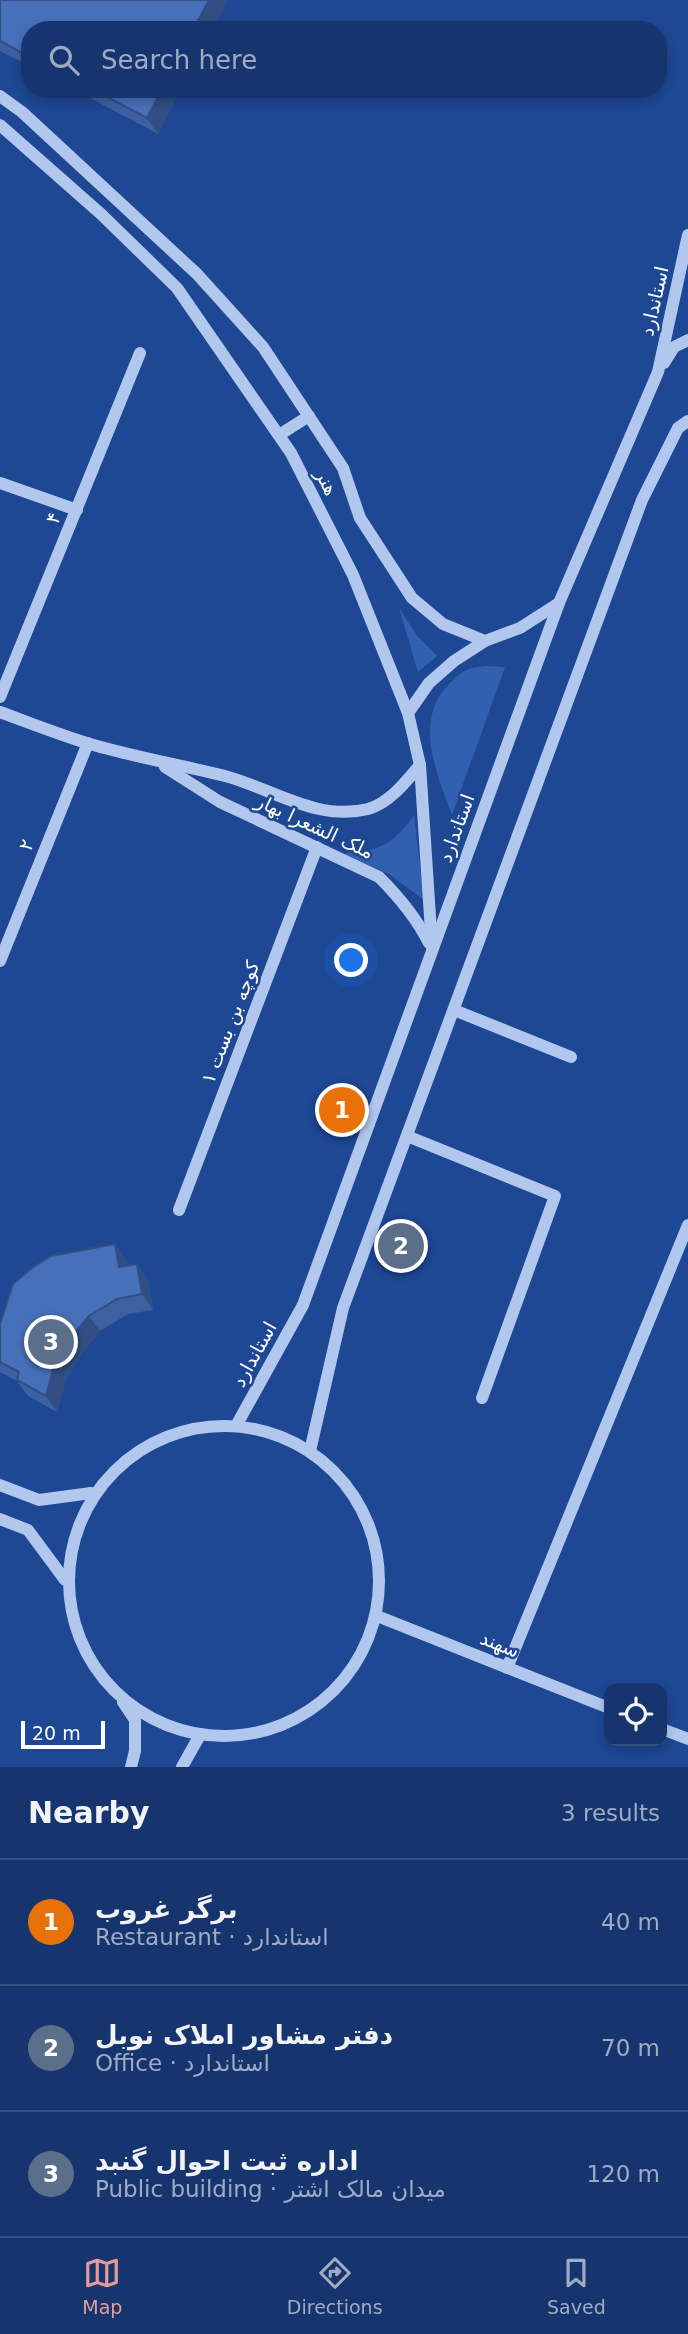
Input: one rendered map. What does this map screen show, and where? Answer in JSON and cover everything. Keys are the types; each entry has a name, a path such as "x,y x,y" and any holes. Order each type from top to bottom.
{"street":[{"name":"هنر","path":"0,96 22,112 197,274 263,347 343,468 360,518 412,598 443,624 485,641"},
{"name":"هنر","path":"0,125 101,214 177,288 291,453 353,575 408,713 420,765 433,952"},
{"name":"استاندارد","path":"236,1426 303,1305 559,603 658,372 688,235"},
{"path":"658,372 674,347 688,340"},
{"name":"۴","path":"0,697 140,353"},
{"path":"279,435 309,416"},
{"path":"310,1451 343,1308 642,500 678,428 688,421"},
{"path":"0,483 77,510"},
{"path":"408,713 429,683 454,661 485,641 520,628 559,603"},
{"name":"ملک الشعرا بهار","path":"0,712 88,743 228,777 293,803 341,812 369,809 404,785 420,765"},
{"name":"۲","path":"0,961 88,743"},
{"name":"ملک الشعرا بهار","path":"156,761 220,802 379,877 418,921 433,952"},
{"name":"کوچه بن بست ۱","path":"179,1210 317,847"},
{"path":"454,1010 571,1057"},
{"path":"407,1136 555,1196 482,1398"},
{"path":"506,1668 688,1225"},
{"path":"119,1695 157,1721 200,1735 246,1736 291,1722 330,1697 359,1661 377,1616 380,1569 370,1523 345,1482 310,1451 275,1433 236,1426 189,1430 145,1448 91,1493 71,1535 65,1580 73,1614 90,1658 135,1720 135,1751 131,1767"},
{"path":"0,1485 39,1500 91,1493"},
{"path":"0,1519 28,1530 65,1580"},
{"name":"سهند","path":"377,1616 604,1706"},
{"path":"667,1731 688,1740"},
{"path":"182,1767 200,1735"}],"shaded area":[{"path":"399,608 418,637 437,656 418,672"},
{"path":"486,666 505,667 452,815 434,764 430,728 433,711 440,695 456,677 467,670"},
{"path":"414,815 424,900 389,874 344,854 384,845 399,834"}],"building":[{"path":"0,0 209,0 198,21 21,21 21,52 0,41"},
{"path":"109,98 157,98 147,118"},
{"path":"115,1244 119,1267 137,1264 142,1294 117,1299 89,1316 71,1337 55,1363 46,1396 17,1380 19,1372 0,1362 0,1324 13,1284 51,1256"}],"place":[{"name":"برگر غروب","path":"342,1110"},
{"name":"دفتر مشاور املاک نوبل","path":"401,1246"},
{"name":"اداره ثبت احوال گنبد","path":"51,1342"}]}
